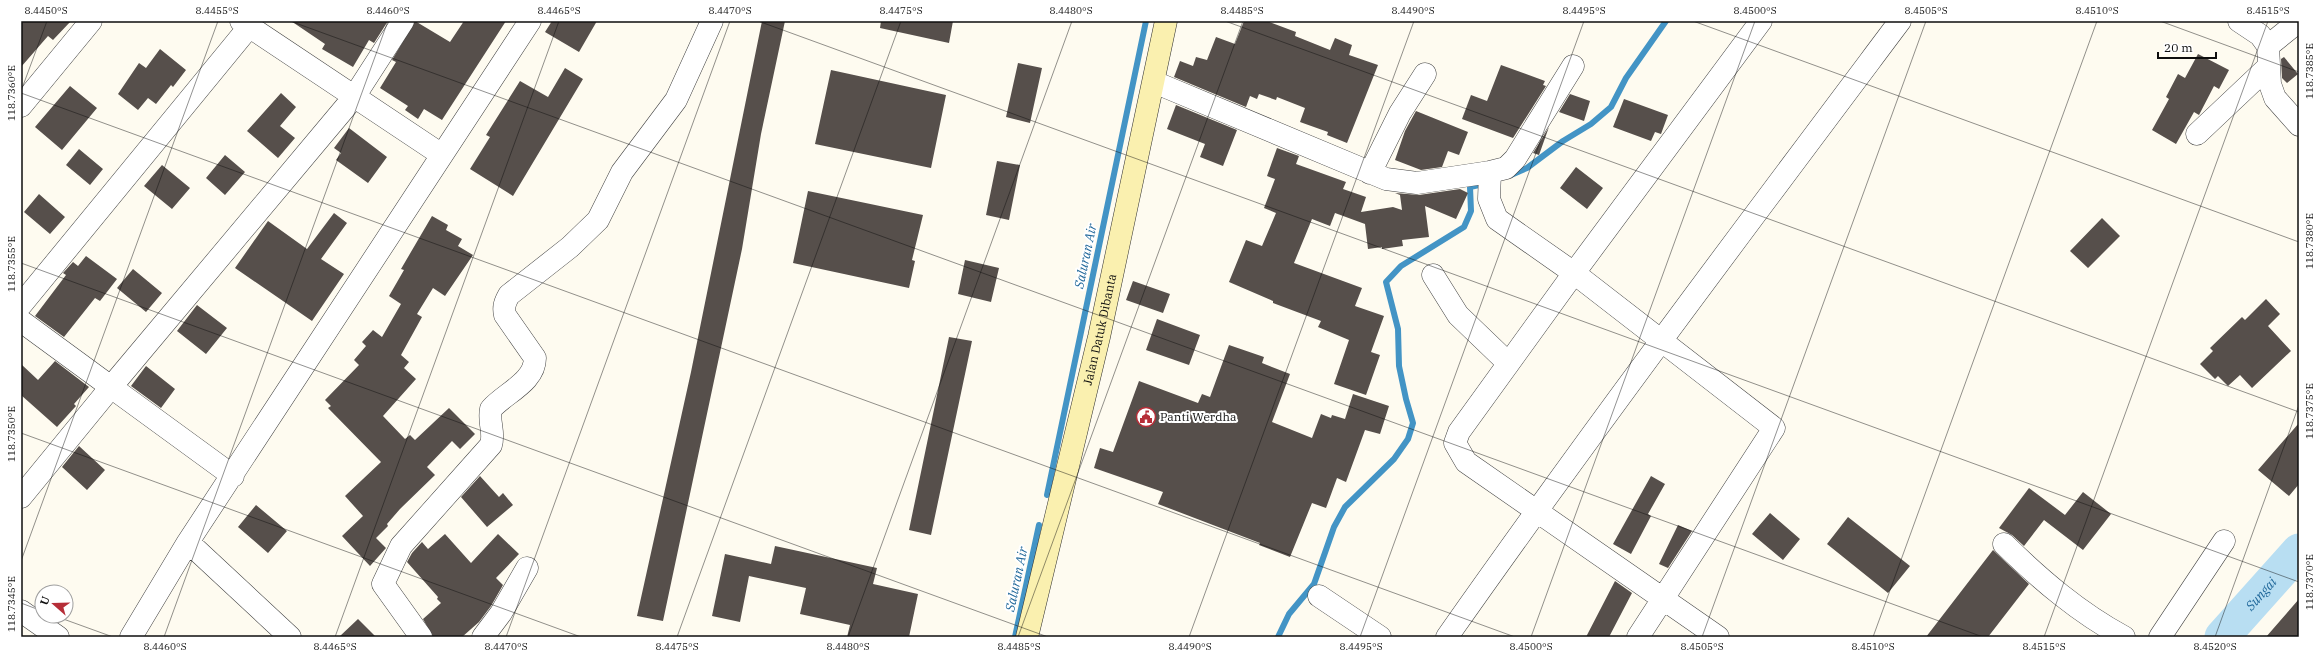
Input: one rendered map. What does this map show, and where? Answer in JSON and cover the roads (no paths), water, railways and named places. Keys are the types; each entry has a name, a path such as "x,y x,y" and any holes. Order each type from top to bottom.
{"main road":[{"name":"Jalan Datuk Dibanta","path":"1027,637 1097,345 1166,21"}],"street":[{"path":"21,106 91,21"},
{"path":"21,497 111,387 354,97 403,21"},
{"path":"131,637 188,542 233,476 530,21"},
{"path":"421,637 383,584 401,546 491,445 493,432 489,419 491,409 512,392 532,371 535,358 505,315 505,302 509,295 570,247 598,220 622,172 676,100 712,21"},
{"path":"1718,637 1662,600 1466,462 1455,443 1459,432 1508,363 1761,21"},
{"path":"2239,21 2260,35 2268,56 2270,84 2275,98 2299,125"},
{"path":"2197,134 2299,21"},
{"path":"1448,637 1536,511 1890,24"},
{"path":"21,305 257,27 354,97 442,155"},
{"path":"1154,82 1370,173 1386,179 1417,183 1490,172 1506,168 1515,159 1574,66"},
{"path":"1370,173 1400,113 1425,74"},
{"path":"1490,172 1489,199 1497,219 1574,273 1774,428 1638,637"},
{"path":"1433,275 1458,315 1508,363"},
{"path":"21,321 233,476"},
{"path":"2160,637 2224,541"},
{"path":"188,542 290,637"},
{"path":"2004,544 2040,579 2077,609 2124,637"},
{"path":"483,637 501,613 527,568"},
{"path":"1319,596 1380,637"},
{"path":"21,610 58,637"}],"waterway":[{"name":"Saluran Air","path":"1047,495 1146,21"},
{"path":"1511,175 1527,168 1563,141 1591,124 1611,107 1626,78 1666,21"},
{"path":"1278,637 1289,614 1314,584 1334,527 1345,507 1394,459 1408,439 1413,423 1399,366 1398,329 1386,282 1401,266 1464,227 1471,211 1470,187 1479,185"},
{"name":"Saluran Air","path":"1015,637 1039,525"},
{"name":"Sungai","path":"2222,637 2299,551"}],"place":[{"name":"Panti Werdha","path":"1146,417"}]}
